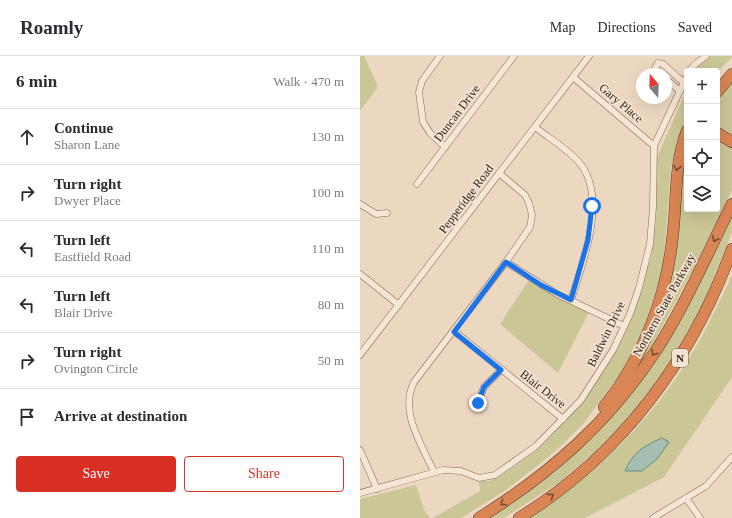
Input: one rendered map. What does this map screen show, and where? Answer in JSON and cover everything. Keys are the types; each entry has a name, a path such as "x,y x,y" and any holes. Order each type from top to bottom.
{"highway":[{"path":"720,78 732,65"},
{"path":"720,88 732,74"},
{"path":"720,135 732,142"},
{"path":"542,475 606,404 621,384 645,341 658,306 667,270 673,231 676,172 685,140"},
{"name":"Northern State Parkway","path":"479,518 542,475 571,452 597,426 645,367 677,314 732,204"},
{"name":"N","path":"519,518 562,489 605,452 648,402 681,356 708,307 732,249"},
{"path":"605,452 630,430 674,374 707,319 732,261"}],"street":[{"path":"440,56 422,81 419,92 423,122 430,133 445,147"},
{"name":"Duncan Drive","path":"417,184 514,56"},
{"name":"Pepperidge Road","path":"360,355 589,56"},
{"path":"692,68 706,56"},
{"path":"655,68 658,63 663,64 667,68"},
{"path":"672,72 684,83"},
{"name":"Gary Place","path":"573,77 654,146"},
{"name":"Baldwin Drive","path":"360,492 378,489 434,472 451,470 479,478 495,475 536,446 581,400 599,374 624,326 639,288 650,244 653,207 654,146 684,83"},
{"path":"672,84 680,91"},
{"path":"535,127 579,162 587,175 591,188 592,206 588,240 571,300"},
{"path":"434,472 412,422 409,411 408,399 414,382 454,332 527,233 532,215 525,195 499,173"},
{"path":"360,204 376,214 387,213"},
{"path":"506,262 541,285 624,326"},
{"path":"360,274 399,305"},
{"name":"Blair Drive","path":"454,332 563,419"},
{"path":"478,403 484,387 501,370"},
{"path":"360,450 378,489"},
{"path":"653,518 706,486 732,457"},
{"path":"686,498 700,518"}],"shaded area":[{"path":"360,56 364,56 377,84 377,88 360,111"},
{"path":"709,56 732,56 720,70 720,68 697,68 702,61"},
{"path":"732,79 732,137 722,133 720,130 720,93"},
{"path":"684,96 684,126 677,141 671,168 663,268 645,327 624,369 583,424 562,445 537,466 506,490 461,518 433,518 480,491 479,481 489,481 502,475 544,444 587,396 609,362 626,330 651,257 656,221 657,157"},
{"path":"720,138 732,144 732,190 695,266 651,347 636,368 649,339 684,157 684,212 720,212"},
{"path":"732,214 732,232 703,304 670,363 634,411 604,444 561,481 504,518 490,518 555,472 596,433 626,399"},
{"path":"732,274 732,377 664,477 585,518 531,518 560,498 587,476 612,453 658,403 696,346 713,315"},
{"path":"529,280 556,297 589,312 558,373 500,324"},
{"path":"662,438 669,442 657,459 642,471 625,471 635,454"},
{"path":"416,485 424,510 430,518 360,518 360,499"}],"route":[{"path":"478,403 488,381 501,370 454,332 506,262 541,285 571,300 588,240 592,206"}]}
